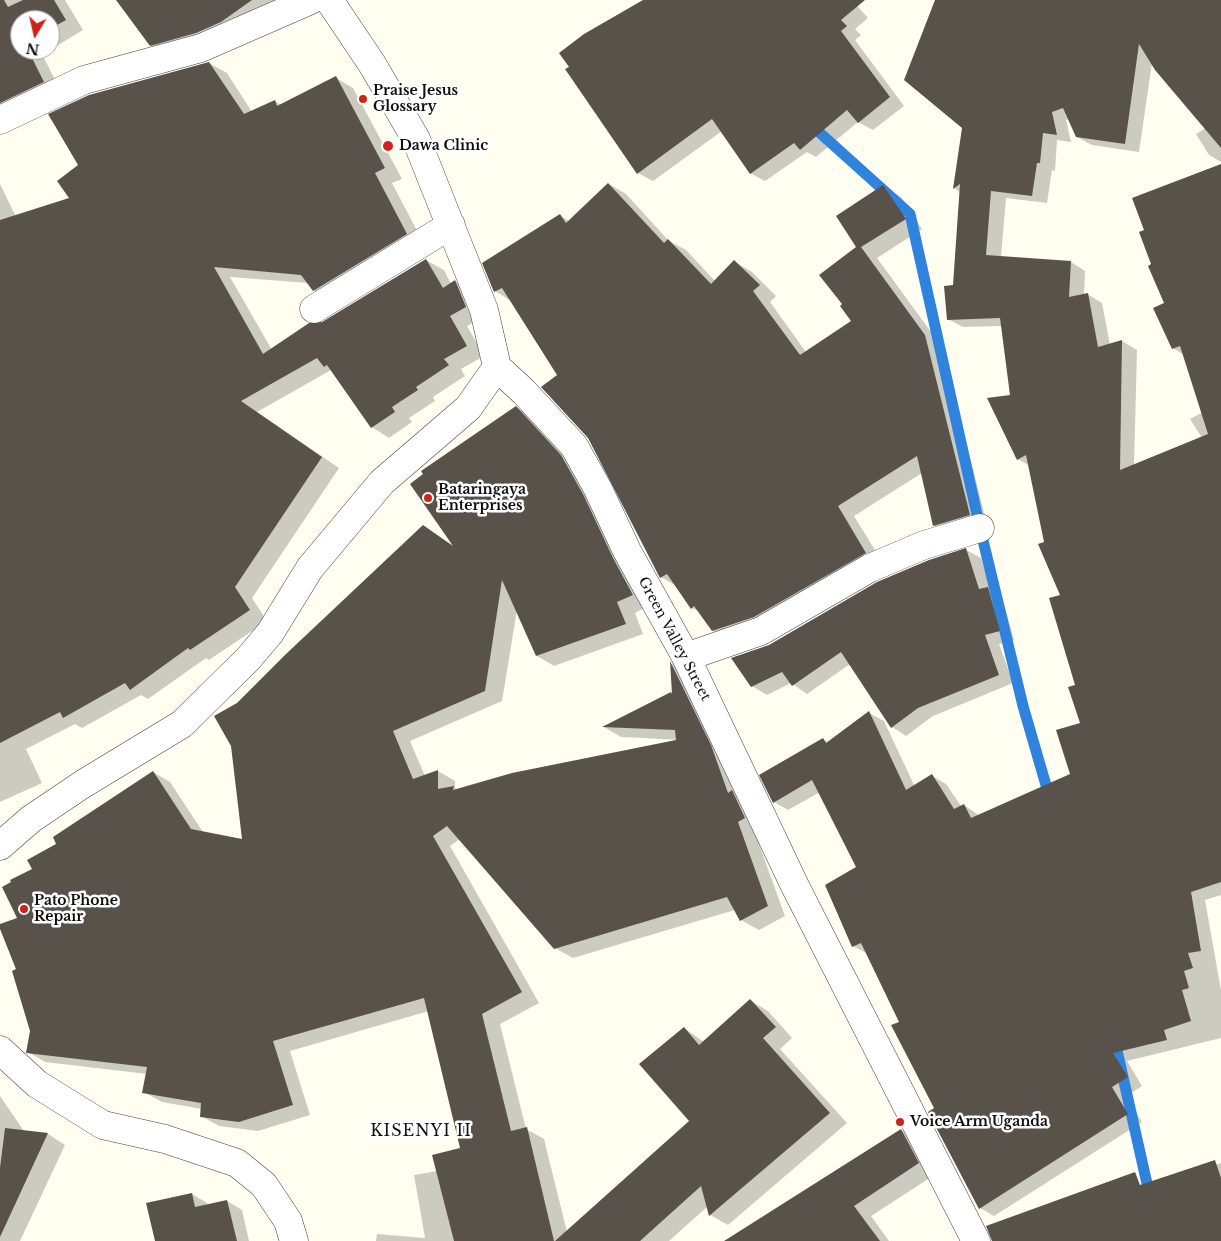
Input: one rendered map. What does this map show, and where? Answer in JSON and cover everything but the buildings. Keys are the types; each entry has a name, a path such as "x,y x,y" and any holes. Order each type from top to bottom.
{"street":[{"path":"0,120 84,80 201,48 312,0"},
{"path":"0,846 31,819 83,784 182,724 248,659 270,633 310,568 382,482 468,408 497,367 484,310 416,139 372,64 329,0"},
{"path":"314,309 451,225"},
{"name":"Green Valley Street","path":"497,367 524,392 574,446 598,489 626,551 686,657 795,886 820,931 976,1241"},
{"path":"686,657 761,631 870,568 888,560 924,545 980,528"},
{"path":"0,1050 37,1084 103,1125 165,1139 237,1163 264,1185 288,1221 294,1241"}],"waterway":[{"path":"810,124 910,214 980,528 1023,706 1050,799"},
{"path":"1114,1037 1150,1197"}],"place":[{"name":"Praise Jesus Glossary","path":"363,99"},
{"name":"Dawa Clinic","path":"388,146"},
{"name":"Bataringaya Enterprises","path":"428,498"},
{"name":"Pato Phone Repair","path":"24,909"},
{"name":"Voice Arm Uganda","path":"900,1122"}],"district":[{"name":"KISENYI II","path":"421,1131"}]}
